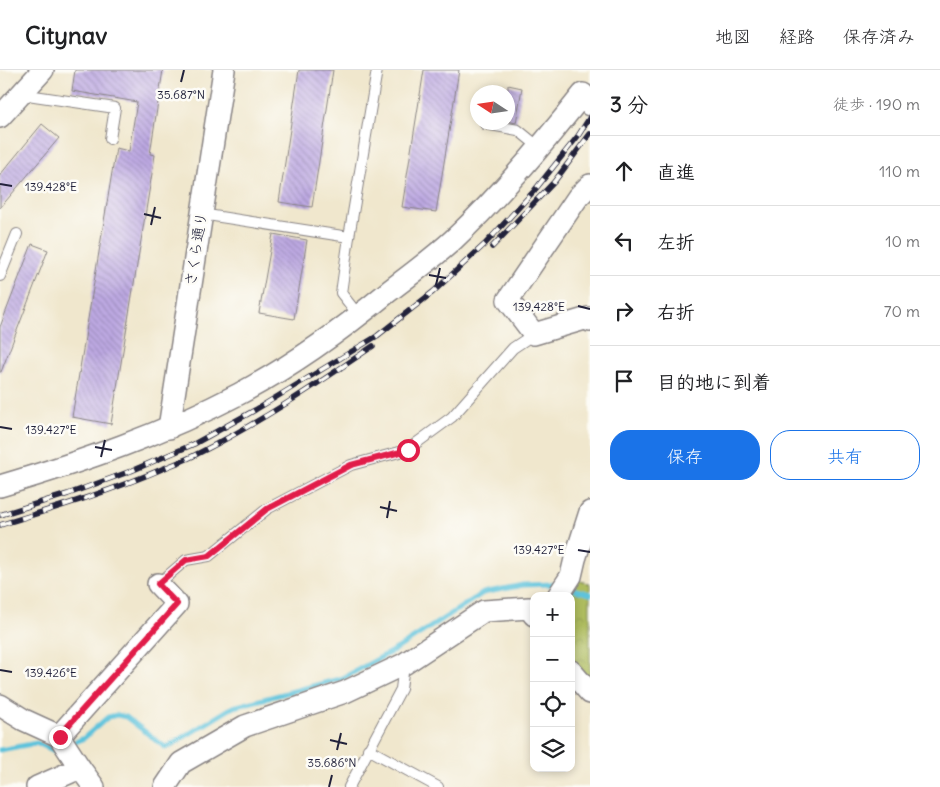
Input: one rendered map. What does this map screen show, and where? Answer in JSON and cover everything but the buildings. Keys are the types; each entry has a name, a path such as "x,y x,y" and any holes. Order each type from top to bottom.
{"street":[{"path":"0,117 43,70"},
{"name":"さくら通り","path":"168,428 224,70"},
{"path":"0,486 53,470 168,428 239,394 282,369 359,316 451,242 505,187 588,94"},
{"path":"590,186 578,197 508,300 534,334 588,318 590,321"},
{"path":"561,592 579,567 590,512"},
{"path":"59,737 177,604 158,584"},
{"path":"165,787 181,763 245,726 345,692 404,664 484,611 530,610"},
{"path":"575,675 590,692"},
{"path":"0,705 24,720 59,737 94,787"},
{"path":"37,787 76,762"}],"lane":[{"path":"359,316 341,293 378,70"},
{"path":"21,94 115,108 110,139"},
{"path":"515,129 540,148"},
{"path":"201,214 349,237"},
{"path":"0,276 18,234"},
{"path":"158,584 186,560 209,556 267,509 351,465 408,450 452,417 513,348 534,334"},
{"path":"349,787 401,689 404,664"},
{"path":"368,749 438,787"}],"green space":[{"path":"578,580 590,584 590,682 575,662 575,592 571,592"}],"waterway":[{"path":"71,744 84,738 108,717 117,715 126,717 165,747 169,746 233,707 343,678 398,648 483,593 523,585 558,585"},
{"path":"569,588 590,594"},
{"path":"0,750 37,743 57,752 62,749"}],"railway":[{"path":"0,515 68,494 131,471 194,444 255,410 377,336 433,292 485,244 534,191 578,136 590,117"},
{"path":"492,247 554,182 590,134"},
{"path":"0,525 102,492 193,456 265,416 373,346"}],"route":[{"path":"60,737 177,604 158,584 186,560 209,556 267,509 351,465 408,450"}]}
